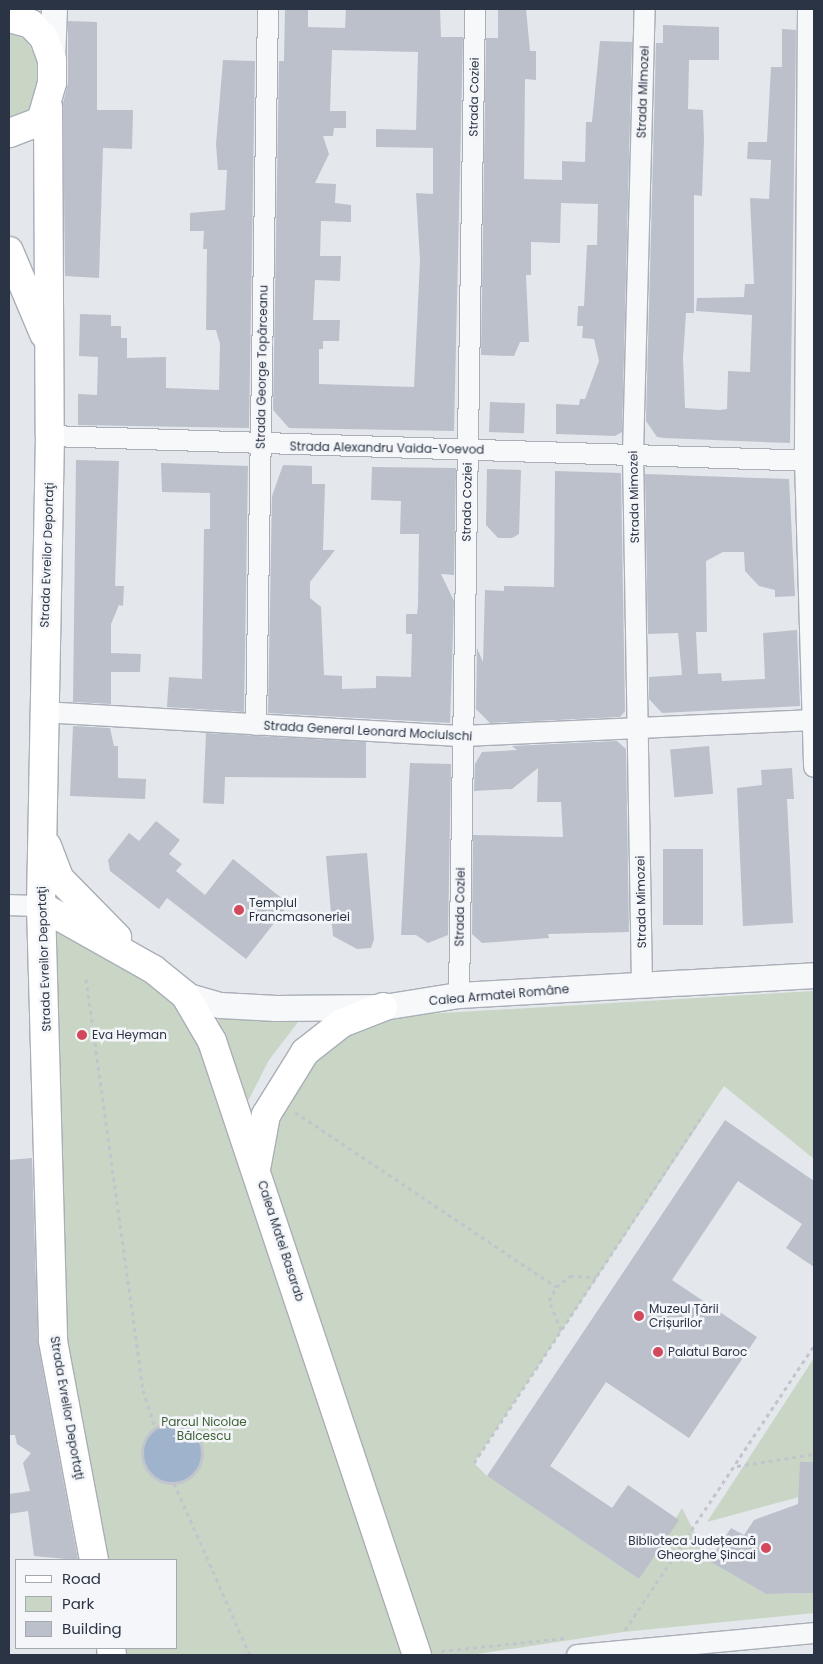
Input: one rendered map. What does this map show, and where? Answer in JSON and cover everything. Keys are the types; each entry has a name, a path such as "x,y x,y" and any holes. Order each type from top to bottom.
{"main road":[{"path":"20,14 39,30 52,60"},
{"name":"Strada Evreilor Deportaţi","path":"52,60 48,107 50,436 42,712 43,835 41,906 54,1341 94,1559"},
{"path":"9,133 29,129 41,121 48,107"},
{"name":"Strada Evreilor Deportaţi","path":"12,266 50,355"},
{"path":"43,835 59,878 75,897 153,969"},
{"name":"Calea Matei Basarab","path":"41,906 153,969 185,995 212,1041 256,1165 417,1655"},
{"path":"256,1165 266,1115 304,1052 342,1022 383,1006"}],"street":[{"path":"52,60 54,9"},
{"name":"Strada George Topârceanu","path":"256,726 268,9"},
{"name":"Strada Coziei","path":"459,996 475,9"},
{"name":"Strada Mimozei","path":"642,985 633,453 645,9"},
{"path":"808,9 810,460 814,767"},
{"name":"Strada Alexandru Vaida-Voevod","path":"50,436 261,446 633,453 810,460"},
{"name":"Strada General Leonard Mociulschi","path":"42,712 256,726 462,736 638,726 814,720"},
{"path":"9,905 41,906"},
{"name":"Calea Armatei Române","path":"185,995 220,1005 276,1008 383,1006 459,996 814,975"},
{"path":"577,1655 814,1633"}],"path":[{"path":"86,979 143,1390 155,1427"},
{"path":"292,1110 556,1287"},
{"path":"474,1463 704,1113"},
{"path":"561,1330 549,1301 556,1287 570,1276 596,1277"},
{"path":"623,1632 736,1466 814,1346"},
{"path":"184,1426 200,1444 197,1468 174,1483 155,1478 143,1462 143,1443 155,1427 184,1426"},
{"path":"736,1466 814,1454"},
{"path":"174,1483 250,1655"}],"green space":[{"path":"9,33 25,39 40,62 39,106 9,126"},
{"name":"Parcul Nicolae Bălcescu","path":"41,906 185,995 256,1164 269,1092 337,1040 392,1016 814,991 814,1159 724,1086 474,1463 487,1476 639,1579 682,1508 709,1561 766,1594 814,1593 814,1613 623,1632 471,1655 112,1655 111,1649 178,1649 178,1559 94,1559 53,1341"},
{"path":"216,1013 305,1013 269,1060 245,1107"},
{"path":"814,1358 814,1493 707,1522"}],"water":[{"path":"172,1423 189,1428 197,1436 202,1453 197,1470 189,1478 172,1483 155,1478 147,1470 142,1453 147,1436 155,1428"}],"building":[{"path":"285,9 308,9 308,27 345,28 346,9 440,9 441,37 463,37 454,431 289,428 273,410 279,61 284,61","holes":["332,50 418,52 416,130 376,129 376,147 433,148 433,194 416,193 420,260 414,387 319,384 319,349 323,349 323,341 339,341 340,320 313,320 315,280 340,281 341,256 320,256 321,221 351,222 351,205 335,203 336,184 315,183 329,154 323,136 333,136 334,128 346,128 346,111 330,111"]},
{"path":"498,9 526,9 530,51 536,51 536,80 525,79 524,179 562,180 562,161 585,162 586,122 592,122 600,41 632,42 622,432 615,436 556,434 556,404 579,405 580,399 585,399 599,361 594,339 582,338 583,326 577,326 578,306 584,306 587,245 597,245 598,204 561,203 560,243 531,242 531,275 526,275 529,342 520,342 514,356 481,355 486,38 498,38"},
{"path":"68,21 97,22 97,110 133,110 132,149 103,148 99,278 65,276 63,103 68,83"},
{"path":"663,25 719,27 719,60 689,60 688,109 703,110 704,140 702,196 694,195 694,313 686,313 683,358 685,408 720,410 727,409 728,371 750,372 752,315 696,311 697,298 744,297 745,284 754,284 750,198 769,199 771,160 747,159 748,142 767,142 771,67 782,67 782,29 796,30 790,443 657,437 646,421 656,43 663,43"},
{"path":"223,60 255,61 249,428 78,425 78,394 97,395 98,357 79,356 80,314 111,315 111,326 121,326 121,338 127,338 127,358 166,357 166,388 219,390 220,344 216,330 206,330 207,249 203,249 204,231 190,231 190,213 225,210 227,170 218,170 216,144"},
{"path":"490,402 525,403 524,433 489,432"},
{"path":"76,460 119,461 115,586 124,586 123,606 119,605 111,624 111,653 141,654 140,672 111,672 111,704 73,702"},
{"path":"161,463 248,466 244,712 167,707 169,677 202,679 204,529 210,529 210,493 162,492"},
{"path":"283,465 312,466 312,484 325,484 323,550 335,550 310,582 310,598 321,607 324,675 342,676 342,689 376,688 376,676 411,677 412,634 406,634 406,614 417,614 419,534 400,534 401,501 371,500 372,467 456,468 454,575 441,574 454,601 450,723 268,713 272,496"},
{"path":"487,469 521,470 519,534 512,538 498,538 486,525"},
{"path":"555,471 621,473 625,711 620,717 490,723 476,709 477,648 483,662 485,590 504,591 504,586 554,587"},
{"path":"645,474 789,479 795,596 775,597 775,590 759,586 745,571 744,552 723,552 706,561 707,632 696,632 698,674 721,673 722,681 765,679 763,633 797,630 800,706 662,713 649,699 649,677 682,675 678,633 648,634"},
{"path":"73,726 110,728 114,746 118,746 118,778 146,779 145,799 70,796"},
{"path":"206,733 366,742 366,778 225,777 224,804 203,803"},
{"path":"617,741 626,749 629,932 548,934 549,938 482,943 472,934 473,835 563,837 561,802 537,802 538,768 512,789 474,791 475,764 482,752 517,750 512,746"},
{"path":"709,746 713,794 674,797 670,749"},
{"path":"410,763 451,764 448,935 428,943 416,935 401,935"},
{"path":"792,768 794,799 787,799 793,923 743,926 737,788 762,785 761,770"},
{"path":"156,821 180,840 169,854 182,864 176,871 205,895 233,859 289,904 246,959 167,898 159,909 110,871 108,860 129,833 139,841"},
{"path":"663,849 703,849 703,925 663,925"},
{"path":"367,853 374,939 371,948 357,949 333,936 326,856"},
{"name":"Palatul Baroc","path":"725,1120 814,1181 814,1267 786,1248 802,1224 738,1181 672,1280 757,1337 689,1438 606,1382 550,1466 612,1508 628,1485 679,1520 639,1579 487,1476"},
{"path":"32,1158 38,1344 78,1559 34,1556 28,1511 9,1514 9,1494 30,1491 23,1463 31,1453 17,1444 15,1435 9,1435 9,1160"},
{"name":"Biblioteca Județeană Gheorghe Șincai","path":"800,1462 814,1462 814,1593 766,1594 709,1561 731,1528 744,1535 754,1520 798,1504"}],"place":[{"name":"Templul Francmasoneriei","path":"239,910"},
{"name":"Eva Heyman","path":"82,1035"},
{"name":"Muzeul Țării Crișurilor","path":"639,1316"},
{"name":"Palatul Baroc","path":"658,1352"},
{"name":"Biblioteca Județeană Gheorghe Șincai","path":"766,1548"}]}
